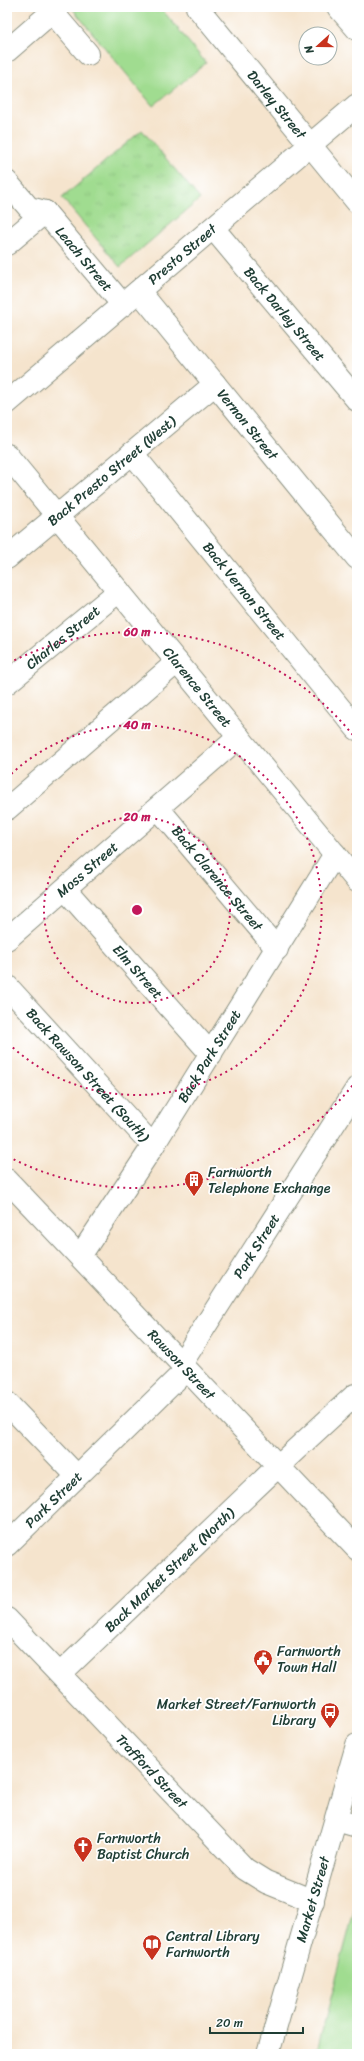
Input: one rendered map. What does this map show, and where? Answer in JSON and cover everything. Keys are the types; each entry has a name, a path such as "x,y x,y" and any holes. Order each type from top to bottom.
{"street":[{"name":"Darley Street","path":"197,7 357,202"},
{"path":"338,7 357,29"},
{"path":"7,51 50,10 88,54"},
{"name":"Presto Street","path":"7,403 357,105"},
{"path":"7,182 29,208 45,212"},
{"path":"7,244 45,212"},
{"name":"Leach Street","path":"45,212 131,298"},
{"name":"Back Darley Street","path":"213,228 357,400"},
{"name":"Vernon Street","path":"131,298 215,384 357,558"},
{"name":"Back Presto Street (West)","path":"7,558 215,384"},
{"name":"Back Vernon Street","path":"132,452 357,729"},
{"name":"Clarence Street","path":"7,455 357,881"},
{"name":"Charles Street","path":"7,683 119,591"},
{"path":"7,809 177,662"},
{"name":"Moss Street","path":"7,939 239,737"},
{"name":"Back Clarence Street","path":"158,808 277,949"},
{"name":"Back Park Street","path":"80,1256 153,1146 335,854"},
{"name":"Elm Street","path":"65,889 211,1054"},
{"name":"Back Rawson Street (South)","path":"7,986 153,1146"},
{"name":"Park Street","path":"7,1545 184,1367 357,1088"},
{"name":"Rawson Street","path":"7,1180 357,1549"},
{"name":"Back Market Street (North)","path":"60,1674 278,1466 355,1395"},
{"path":"7,1403 77,1476"},
{"name":"Trafford Street","path":"7,1619 245,1869 266,1882 313,1902"},
{"name":"Market Street","path":"268,2054 357,1745"},
{"path":"336,1820 357,1826"}],"green space":[{"path":"71,7 160,7 206,63 153,106"},
{"path":"142,130 200,199 120,267 62,198"},
{"path":"357,1900 357,2054 316,2054"}],"place":[{"name":"Farnworth Telephone Exchange","path":"194,1197"},
{"name":"Farnworth Town Hall","path":"263,1676"},
{"name":"Market Street/Farnworth Library","path":"330,1729"},
{"name":"Farnworth Baptist Church","path":"83,1863"},
{"name":"Central Library Farnworth","path":"152,1961"}]}
